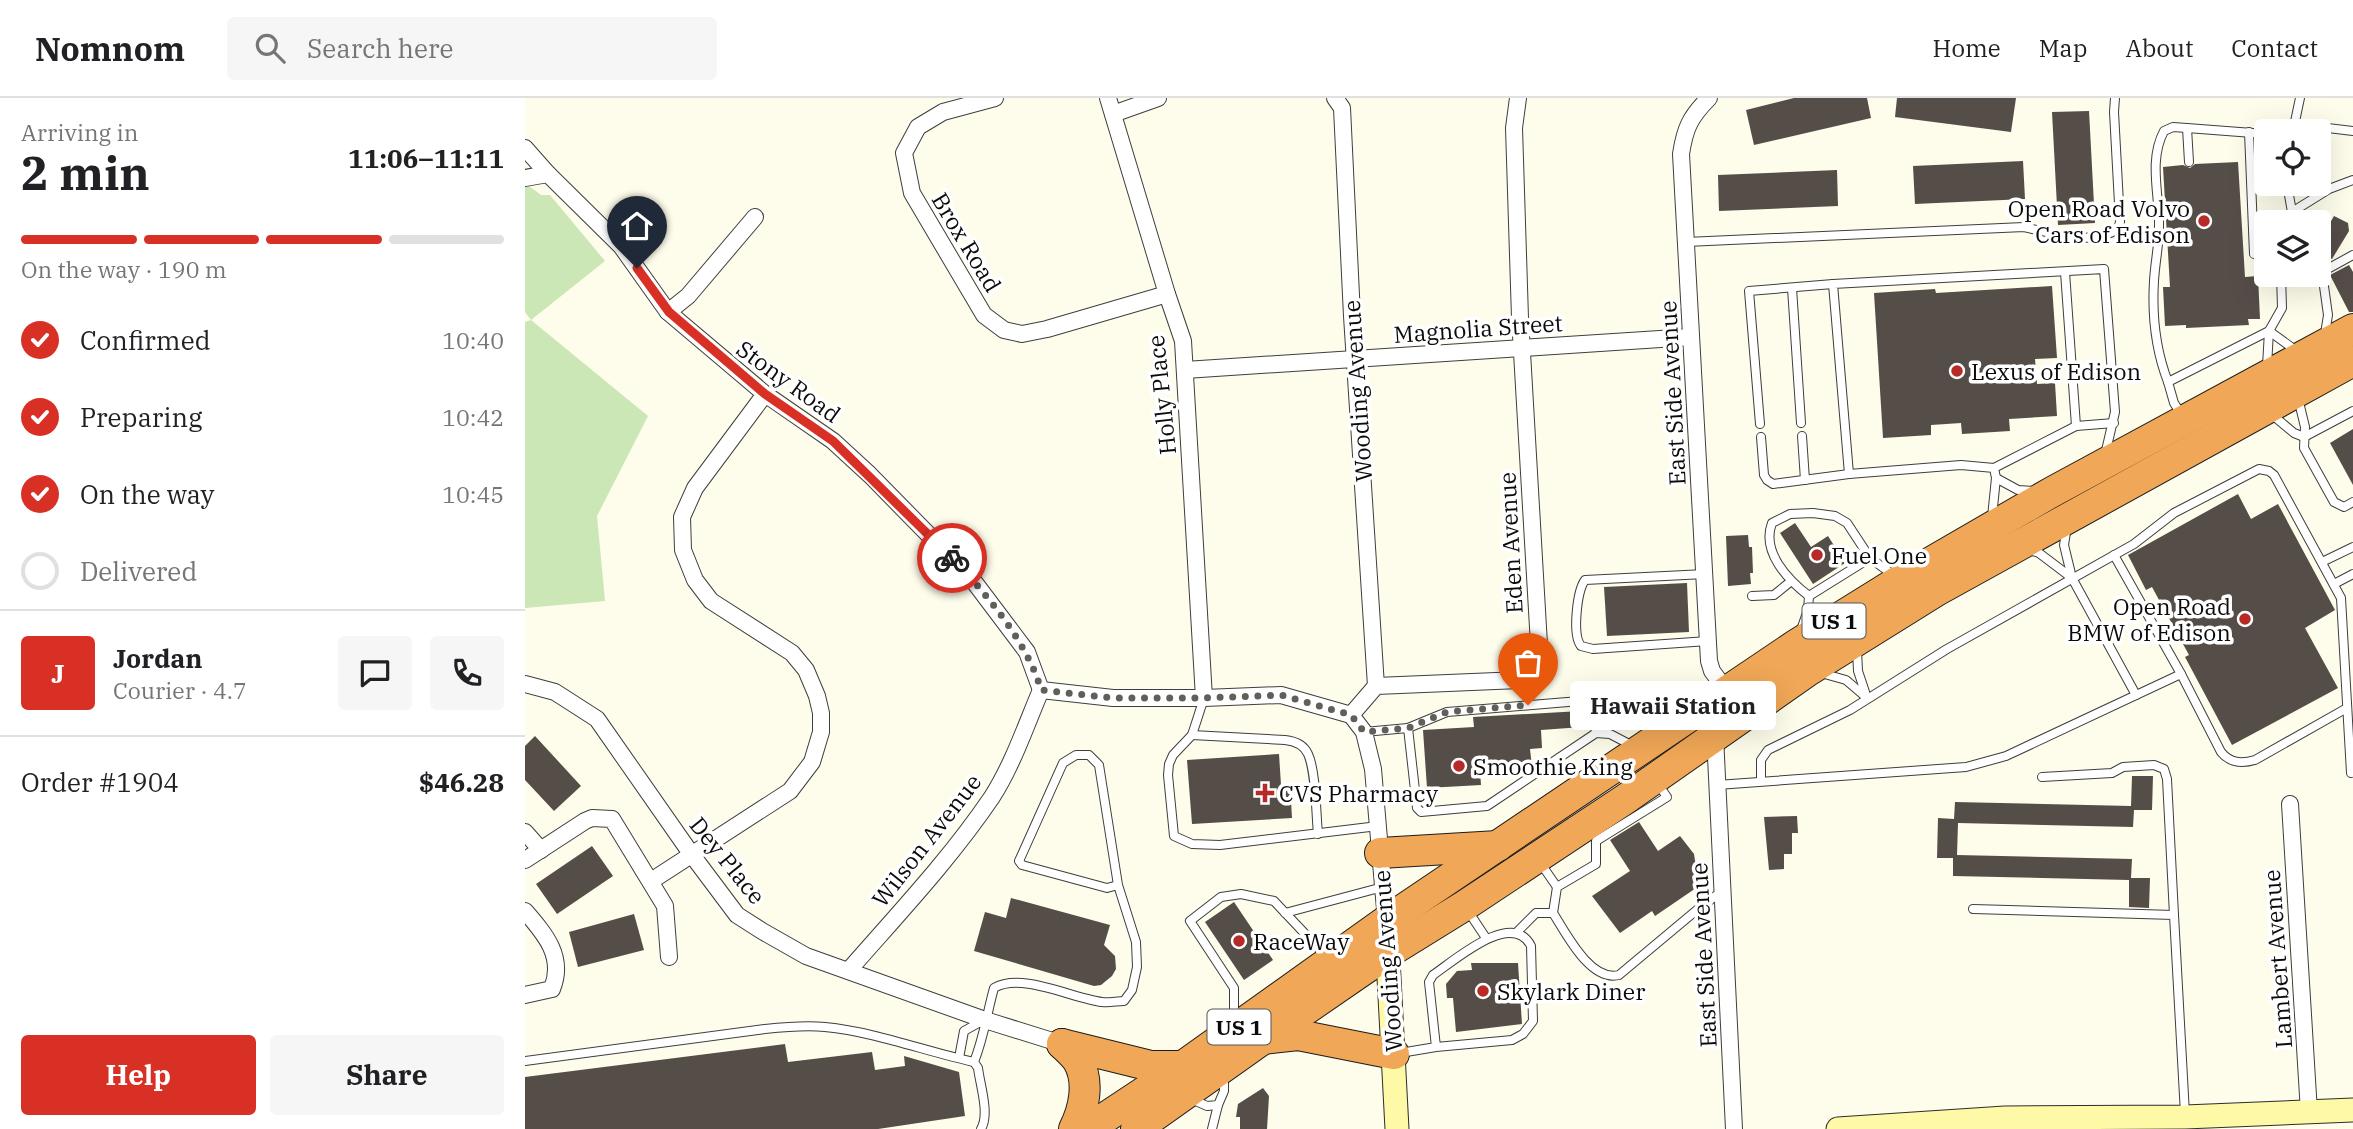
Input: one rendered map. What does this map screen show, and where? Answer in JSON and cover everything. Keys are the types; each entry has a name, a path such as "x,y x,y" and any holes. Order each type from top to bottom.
{"highway":[{"name":"US 1","path":"1136,1129 1170,1100 1234,1031 1386,921 1726,690 1900,580 1989,528 2353,329"},
{"name":"US 1","path":"1089,1129 1170,1100 1223,1067 1388,953 1464,906 1654,779 1808,671 1938,590 2353,361"},
{"path":"1379,839 1498,846"},
{"path":"1263,1039 1298,1035 1394,1054"},
{"path":"1062,1044 1151,1066 1170,1100"},
{"path":"1062,1044 1077,1060 1085,1088 1074,1129"}],"street":[{"name":"Brox Road","path":"995,98 943,112 918,128 904,153 912,193 984,315 1004,330 1023,334 1167,294"},
{"name":"Holly Place","path":"1108,98 1183,341 1204,698"},
{"path":"1113,114 1159,98"},
{"name":"Wooding Avenue","path":"1335,98 1342,108 1376,687"},
{"name":"Eden Avenue","path":"1376,687 1541,679 1522,348 1514,128 1518,98"},
{"name":"East Side Avenue","path":"1709,98 1696,110 1685,128 1681,153 1708,641 1712,671 1726,690"},
{"name":"Stony Road","path":"525,148 621,246 669,312 765,394 833,441 972,579 1027,652 1041,690"},
{"path":"525,177 548,174"},
{"path":"669,312 688,296 755,216"},
{"name":"Magnolia Street","path":"1185,370 1691,337"},
{"path":"651,881 790,791 812,762 821,732 817,696 806,670 792,653 711,601 695,580 683,550 682,517 695,488 765,394"},
{"name":"Dey Place","path":"525,684 555,692 597,719 737,915 806,956 985,1020 1062,1044"},
{"path":"1041,690 1113,698 1281,695 1351,715 1376,687"},
{"name":"Wilson Avenue","path":"849,970 940,866 993,795 1018,746 1041,690"},
{"name":"Wooding Avenue","path":"1351,715 1364,732 1373,769 1386,921 1397,1129"},
{"name":"East Side Avenue","path":"1715,736 1734,1129"},
{"name":"Lambert Avenue","path":"2290,804 2309,1112"},
{"path":"525,860 585,821 592,818 612,819 665,906 669,957"},
{"path":"525,832 541,850"},
{"path":"525,911 545,934 557,964 552,989 525,995"},
{"path":"1838,1129 2353,1110"}],"lane":[{"path":"1686,242 2024,227 2068,237 2111,234 2118,229 2120,222 2115,98"},
{"path":"2296,119 2300,98"},
{"path":"2186,420 2174,403 2160,363 2154,284 2159,227 2155,168 2164,131 2173,127 2254,133"},
{"path":"2187,128 2189,162"},
{"path":"2331,130 2353,131"},
{"path":"2249,132 2254,254"},
{"path":"2295,210 2329,189 2353,180"},
{"path":"2269,331 2314,351 2328,315 2322,272 2353,255"},
{"path":"1760,424 1749,291 2104,269 2115,412 2101,467"},
{"path":"2065,272 2076,426"},
{"path":"1833,284 1849,474"},
{"path":"2267,377 2269,331 2282,307 2281,287"},
{"path":"1792,288 1801,423"},
{"path":"2168,382 2269,331"},
{"path":"2296,392 2305,427 2304,448 2334,502 2344,507 2353,502"},
{"path":"2266,409 2294,433 2304,437 2353,412"},
{"path":"1761,437 1765,475 1768,482 1775,485 1849,474 1961,465 1994,468 2076,426 2114,423"},
{"path":"1802,436 1805,480"},
{"path":"1989,528 1996,478 1994,468"},
{"path":"1761,781 1761,760 1768,750 1850,710 1947,649 2134,544 2174,513 2259,469 2274,475 2341,598 2351,773"},
{"path":"1996,478 2018,490 2052,492"},
{"path":"1809,596 1790,582 1773,556 1768,533 1772,523 1790,514 1835,516 1847,523 1870,558 1900,580"},
{"path":"2069,520 2064,545 2072,578 2137,695"},
{"path":"2019,547 2039,553 2072,578"},
{"path":"2322,562 2353,547"},
{"path":"2114,555 2221,752 2235,762 2255,760 2347,708"},
{"path":"1809,596 1870,558"},
{"path":"1705,574 1585,580 1580,588 1575,634 1581,646 1593,649 1708,641"},
{"path":"2334,584 2353,574"},
{"path":"1752,596 1774,594 1790,582"},
{"path":"1797,644 1808,610 1809,596"},
{"path":"1857,640 1856,660 1867,698"},
{"path":"1808,671 1838,676 1867,698"},
{"path":"1717,785 1966,767 2006,756 2181,674"},
{"path":"1204,698 1192,735 1173,755 1169,764 1174,836 1192,844 1220,845 1318,834 1379,839"},
{"path":"1364,732 1408,728 1447,712 1592,700 1596,733"},
{"path":"1408,728 1417,808 1421,812 1487,806 1596,733 1610,734 1639,749"},
{"path":"1192,735 1285,740 1303,747 1308,753 1313,774 1318,834"},
{"path":"974,1062 983,1039 994,988 1003,983 1019,982 1104,1003 1124,1001 1132,990 1137,967 1136,942 1118,886 1099,765 1089,755 1076,755 1063,763 1019,861 1022,865 1107,888 1118,886"},
{"path":"2042,778 2112,773 2123,767 2154,765 2164,769 2167,779 2185,1117"},
{"path":"1557,887 1596,864 1597,841 1667,797 1654,779"},
{"path":"1537,858 1557,887 1553,913 1593,969 1612,977 1619,975 1723,891"},
{"path":"1285,913 1383,887"},
{"path":"1234,1031 1234,988 1190,921 1221,897 1241,894 1274,901 1331,961"},
{"path":"1464,906 1486,938"},
{"path":"1973,909 2174,915"},
{"path":"1515,933 1536,914 1553,913"},
{"path":"1394,1054 1512,1040 1529,1029 1533,1021 1531,946 1524,936 1515,933 1486,938 1430,978 1436,1047"},
{"path":"959,1058 964,1031 985,1020"},
{"path":"525,1061 765,1029 801,1026 859,1032 974,1062 978,1068 984,1112 981,1129"},
{"path":"1212,1129 1224,1091 1223,1067"},
{"path":"1170,1100 1207,1106 1218,1105"}],"green space":[{"path":"529,186 541,195 550,195 605,261 531,320 525,312 525,187"},
{"path":"531,320 648,416 597,516 605,601 525,608 525,322"}],"building":[{"path":"1794,98 1867,98 1871,118 1754,145 1746,110"},
{"path":"1897,98 2016,98 2011,132 1895,117"},
{"path":"2089,111 2095,223 2058,225 2052,112"},
{"path":"2023,161 2025,199 1915,204 1913,166"},
{"name":"Open Road Volvo Cars of Edison","path":"2238,162 2245,277 2254,276 2254,287 2259,287 2260,319 2248,319 2249,325 2186,328 2186,325 2165,326 2163,287 2170,287 2163,167 2183,165 2190,168 2195,164"},
{"path":"1837,170 1838,206 1719,211 1718,175"},
{"path":"2334,216 2348,223 2349,231 2332,259 2331,258 2331,221"},
{"path":"2349,265 2353,272 2353,312 2349,312 2331,274"},
{"name":"Lexus of Edison","path":"2052,286 2057,358 2035,359 2037,384 2055,383 2057,416 2009,419 2010,431 1962,434 1961,423 1931,425 1931,435 1883,438 1874,293 1935,289 1936,293"},
{"path":"2353,429 2353,485 2330,443"},
{"name":"Open Road BMW of Edison","path":"2238,494 2251,519 2278,504 2335,610 2305,628 2338,688 2232,745 2185,657 2189,655 2152,587 2146,590 2128,555"},
{"name":"Fuel One","path":"1795,523 1811,547 1828,536 1845,563 1813,584 1780,533"},
{"path":"1748,535 1749,547 1752,547 1751,584 1728,586 1726,536"},
{"path":"1687,583 1689,632 1607,636 1604,587"},
{"path":"1581,711 1582,727 1541,730 1542,748 1530,749 1532,767 1480,770 1481,785 1427,788 1423,730 1474,727 1473,717"},
{"path":"535,736 581,786 554,811 525,780 525,746"},
{"name":"CVS Pharmacy","path":"1279,754 1281,785 1290,784 1292,818 1192,824 1187,760"},
{"path":"2132,776 2153,776 2152,810 2134,810 2133,827 1958,823 1957,855 2132,859 2131,878 2150,878 2149,908 2129,907 2129,880 1953,876 1953,858 1937,858 1938,818 1954,819 1955,802 2131,806"},
{"path":"1797,816 1798,833 1792,833 1792,854 1784,854 1784,869 1769,870 1764,817"},
{"path":"1639,822 1658,851 1680,836 1694,854 1699,886 1655,916 1652,911 1620,933 1592,896 1630,871 1610,840"},
{"path":"592,846 613,876 557,914 536,884"},
{"path":"1011,898 1110,925 1104,945 1115,956 1116,969 1112,976 1101,985 1094,986 974,951 985,912 1006,918"},
{"name":"RaceWay","path":"1234,902 1273,960 1244,980 1205,922"},
{"path":"634,914 644,950 578,967 569,932"},
{"name":"Skylark Diner","path":"1471,963 1518,963 1522,1024 1456,1032 1453,998 1447,998 1446,984 1457,971 1472,970"},
{"path":"785,1044 788,1062 872,1052 875,1070 905,1066 904,1056 959,1072 965,1116 878,1129 525,1129 525,1077"},
{"path":"1263,1088 1269,1096 1267,1129 1240,1129 1240,1117 1236,1117 1238,1104"}],"way so far":[{"path":"952,558 972,579 1027,652 1041,690 1113,698 1281,695 1351,715 1364,732 1408,728 1447,712 1528,705"}],"place":[{"name":"Open Road Volvo Cars of Edison","path":"2204,221"},
{"name":"Lexus of Edison","path":"1957,371"},
{"name":"Fuel One","path":"1817,555"},
{"name":"Open Road BMW of Edison","path":"2245,619"},
{"name":"Hawaii Station","path":"1528,705"},
{"name":"Smoothie King","path":"1459,766"},
{"name":"CVS Pharmacy","path":"1265,793"},
{"name":"RaceWay","path":"1239,941"},
{"name":"Skylark Diner","path":"1483,991"}],"route":[{"path":"637,268 669,312 765,394 833,441 952,558"}]}
